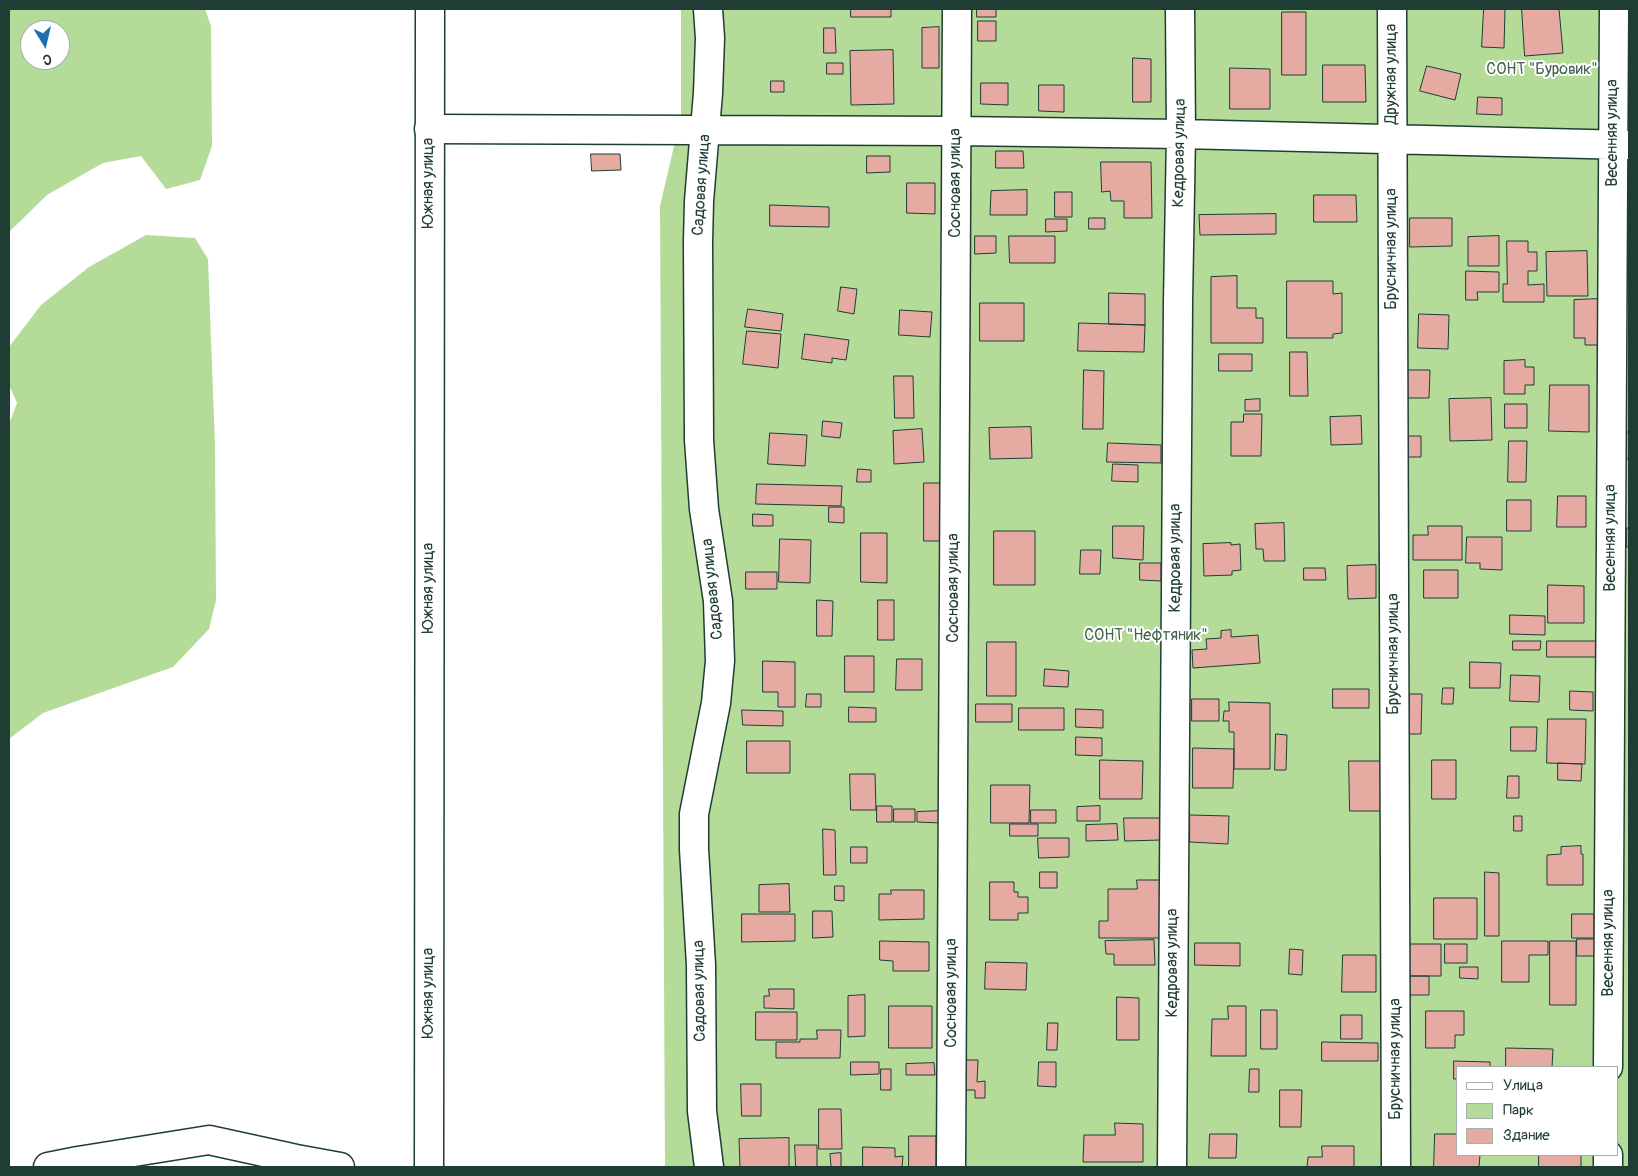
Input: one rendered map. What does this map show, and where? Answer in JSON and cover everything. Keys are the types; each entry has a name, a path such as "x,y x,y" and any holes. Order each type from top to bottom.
{"street":[{"name":"Южная улица","path":"429,1167 430,9"},
{"name":"Садовая улица","path":"708,9 710,38 698,242 699,440 704,509 718,601 720,661 716,703 694,814 694,850 701,965 702,1111 709,1167"},
{"name":"Сосновая улица","path":"951,1167 957,9"},
{"name":"Кедровая улица","path":"1172,1167 1178,302 1181,134 1180,9"},
{"name":"Дружная улица","path":"1392,9 1392,140"},
{"name":"Весенняя улица","path":"1608,1066 1621,145 1614,9"},
{"path":"429,129 957,130 1621,145"},
{"name":"Брусничная улица","path":"1392,140 1396,1167"},
{"path":"48,1167 209,1140 284,1163 340,1167"},
{"path":"78,1161 111,1167"}],"green space":[{"path":"9,9 205,9 211,26 212,146 200,180 166,189 141,156 103,163 47,195 9,232"},
{"name":"СОНТ \"Нефтяник\"","path":"681,9 1629,9 1629,1167 665,1167 660,206 681,116"},
{"path":"146,235 195,238 208,259 215,445 216,600 209,629 173,667 43,713 9,739 9,424 17,403 9,385 9,347 41,305 89,267"}],"building":[{"path":"851,9 891,9 891,17 851,17"},
{"path":"977,9 996,9 996,17 977,17"},
{"path":"1484,9 1505,9 1504,48 1482,47"},
{"path":"1522,9 1559,9 1563,53 1525,56"},
{"path":"1282,12 1306,12 1306,75 1282,75"},
{"path":"978,21 996,21 996,41 978,41"},
{"path":"939,27 939,68 922,68 922,28"},
{"path":"824,28 835,28 836,53 824,53"},
{"path":"893,50 894,104 851,105 850,51"},
{"path":"1133,58 1151,59 1151,102 1133,102"},
{"path":"827,63 843,63 843,74 827,74"},
{"path":"1323,65 1365,65 1366,102 1323,102"},
{"path":"1427,66 1461,74 1455,100 1420,91"},
{"path":"1230,68 1270,69 1270,109 1230,109"},
{"path":"771,81 784,81 784,92 771,92"},
{"path":"981,83 1008,83 1008,105 981,104"},
{"path":"1039,85 1064,85 1064,112 1039,111"},
{"path":"1478,97 1502,98 1502,115 1477,114"},
{"path":"996,151 1023,151 1024,168 996,168"},
{"path":"591,154 620,154 621,170 592,171"},
{"path":"867,156 890,156 890,172 867,173"},
{"path":"1101,162 1151,162 1152,218 1124,218 1124,201 1111,201 1110,191 1102,192"},
{"path":"907,183 935,183 935,214 907,213"},
{"path":"1027,190 1027,215 990,215 991,191"},
{"path":"1055,192 1072,192 1072,217 1055,217"},
{"path":"1314,195 1356,195 1357,222 1314,222"},
{"path":"770,205 829,207 829,227 770,226"},
{"path":"1276,214 1276,234 1200,235 1199,215"},
{"path":"1089,218 1105,218 1105,229 1089,229"},
{"path":"1410,218 1452,218 1452,246 1410,247"},
{"path":"1046,219 1067,219 1067,231 1046,232"},
{"path":"975,236 996,236 996,253 975,254"},
{"path":"1009,236 1055,236 1055,263 1010,263"},
{"path":"1499,236 1499,266 1468,266 1468,237"},
{"path":"1507,241 1528,241 1528,252 1537,252 1537,271 1528,271 1528,285 1544,284 1544,302 1503,302 1503,284 1507,284"},
{"path":"1587,251 1588,296 1547,296 1546,252"},
{"path":"1466,271 1499,272 1499,292 1477,292 1478,300 1466,300"},
{"path":"1237,276 1237,308 1256,308 1256,318 1263,318 1263,343 1211,343 1211,277"},
{"path":"1287,281 1333,281 1333,294 1342,293 1342,333 1333,334 1333,338 1287,338"},
{"path":"841,287 857,289 854,314 838,311"},
{"path":"1109,293 1145,294 1145,325 1109,324"},
{"path":"1599,299 1598,345 1585,345 1585,338 1574,338 1574,300"},
{"path":"980,303 1024,303 1024,341 980,341"},
{"path":"748,309 783,314 781,331 745,327"},
{"path":"900,310 932,312 930,337 899,335"},
{"path":"1419,314 1449,315 1448,349 1418,348"},
{"path":"1079,323 1145,325 1144,352 1078,351"},
{"path":"747,331 781,334 778,368 743,364"},
{"path":"805,334 849,340 846,360 832,358 832,363 802,359"},
{"path":"1290,352 1307,352 1308,396 1290,396"},
{"path":"1219,354 1252,354 1252,371 1219,371"},
{"path":"1525,360 1525,367 1534,367 1534,385 1525,385 1525,394 1504,394 1504,361"},
{"path":"1084,370 1104,371 1103,429 1083,429"},
{"path":"1406,370 1430,370 1429,398 1406,398"},
{"path":"894,376 913,376 914,418 895,418"},
{"path":"1550,385 1589,385 1589,432 1549,431"},
{"path":"1491,398 1492,440 1450,441 1449,399"},
{"path":"1260,399 1260,411 1245,411 1245,400"},
{"path":"1505,404 1527,404 1527,428 1505,428"},
{"path":"1244,414 1262,414 1261,456 1231,456 1231,422 1243,422"},
{"path":"1361,416 1362,444 1331,445 1330,417"},
{"path":"823,421 842,423 840,438 822,436"},
{"path":"1031,427 1032,458 990,459 989,428"},
{"path":"922,429 924,462 894,464 893,431"},
{"path":"1627,432 1629,432 1629,459 1627,459"},
{"path":"770,433 807,435 805,466 768,464"},
{"path":"1407,436 1421,436 1421,457 1407,457"},
{"path":"1509,441 1527,441 1526,482 1508,482"},
{"path":"1108,443 1161,445 1161,463 1107,462"},
{"path":"1113,464 1138,465 1138,482 1112,481"},
{"path":"858,469 871,470 871,482 857,482"},
{"path":"924,483 943,483 942,541 924,541"},
{"path":"757,484 842,486 841,506 756,504"},
{"path":"1558,496 1586,496 1586,527 1557,527"},
{"path":"1507,500 1531,500 1531,531 1507,531"},
{"path":"829,507 844,507 844,523 829,522"},
{"path":"753,514 773,515 773,526 753,526"},
{"path":"1284,523 1285,561 1264,561 1263,549 1256,549 1255,524"},
{"path":"1113,526 1144,526 1143,560 1113,558"},
{"path":"1428,526 1462,526 1462,560 1413,560 1413,535 1428,535"},
{"path":"1627,528 1629,528 1629,547 1627,547"},
{"path":"994,531 1035,531 1035,585 994,585"},
{"path":"861,533 887,533 887,583 861,582"},
{"path":"1467,537 1502,537 1502,570 1480,569 1480,563 1466,563"},
{"path":"780,539 811,540 810,583 779,582"},
{"path":"1231,543 1231,545 1240,544 1241,570 1232,571 1232,575 1204,576 1203,544"},
{"path":"1081,550 1101,550 1100,574 1080,574"},
{"path":"1140,563 1161,563 1161,581 1140,580"},
{"path":"1376,565 1376,598 1348,599 1347,566"},
{"path":"1304,568 1325,568 1326,580 1304,580"},
{"path":"1424,570 1458,570 1458,598 1424,598"},
{"path":"746,572 777,572 777,589 746,589"},
{"path":"1548,585 1584,586 1584,623 1548,623"},
{"path":"817,600 833,601 832,636 817,636"},
{"path":"878,600 894,600 894,640 878,640"},
{"path":"1510,615 1545,616 1545,635 1510,634"},
{"path":"1231,630 1231,637 1258,635 1260,663 1193,668 1192,650 1207,649 1206,639 1221,638 1221,631"},
{"path":"1513,641 1541,641 1540,650 1513,650"},
{"path":"1547,641 1599,641 1599,657 1547,657"},
{"path":"987,642 1016,642 1016,696 987,696"},
{"path":"845,656 874,656 874,692 845,692"},
{"path":"897,659 922,659 922,690 896,690"},
{"path":"763,661 795,662 795,707 778,707 778,692 763,692"},
{"path":"1470,662 1501,663 1500,688 1470,688"},
{"path":"1045,669 1069,671 1068,687 1044,686"},
{"path":"1511,675 1540,676 1539,702 1510,701"},
{"path":"1443,688 1454,688 1453,704 1442,704"},
{"path":"1333,689 1369,689 1369,708 1333,708"},
{"path":"1570,691 1593,692 1593,711 1570,710"},
{"path":"807,694 821,694 821,707 806,707"},
{"path":"1410,694 1422,694 1421,734 1409,734"},
{"path":"1192,699 1219,699 1219,721 1192,721"},
{"path":"1229,702 1270,703 1270,769 1234,769 1234,732 1229,732 1229,721 1223,721 1224,711 1229,711"},
{"path":"976,704 1012,704 1012,722 976,722"},
{"path":"849,707 876,708 876,722 849,722"},
{"path":"1019,708 1064,708 1064,730 1019,730"},
{"path":"1076,709 1103,710 1103,728 1076,727"},
{"path":"742,710 783,711 783,726 743,725"},
{"path":"1548,719 1586,719 1585,764 1547,763"},
{"path":"1511,727 1537,727 1536,751 1511,751"},
{"path":"1276,734 1287,735 1286,770 1275,770"},
{"path":"1076,737 1102,738 1102,756 1076,755"},
{"path":"747,741 790,741 790,773 747,773"},
{"path":"1193,748 1234,749 1233,788 1193,788"},
{"path":"1100,760 1143,761 1142,799 1100,799"},
{"path":"1432,760 1456,760 1456,799 1432,799"},
{"path":"1349,761 1382,761 1383,811 1350,811"},
{"path":"1558,763 1582,764 1581,781 1558,780"},
{"path":"850,774 875,774 876,810 851,810"},
{"path":"1508,776 1519,776 1519,798 1507,798"},
{"path":"991,785 1030,785 1029,823 991,823"},
{"path":"877,806 892,806 892,822 877,822"},
{"path":"1100,806 1100,821 1077,821 1077,807"},
{"path":"894,809 915,809 915,822 894,822"},
{"path":"1031,810 1056,810 1056,823 1031,823"},
{"path":"941,811 941,823 917,822 917,812"},
{"path":"1190,815 1229,816 1228,844 1190,842"},
{"path":"1514,816 1522,816 1522,831 1514,831"},
{"path":"1124,818 1161,818 1161,840 1125,841"},
{"path":"1010,824 1038,824 1038,836 1010,836"},
{"path":"1117,824 1118,840 1086,841 1086,825"},
{"path":"823,829 835,830 836,875 824,875"},
{"path":"1038,838 1069,838 1069,857 1039,858"},
{"path":"1581,846 1581,854 1583,854 1583,885 1547,885 1547,855 1561,854 1561,847"},
{"path":"851,847 867,847 867,863 851,863"},
{"path":"1040,872 1057,872 1057,888 1040,888"},
{"path":"1485,872 1499,873 1499,936 1485,936"},
{"path":"1137,880 1160,880 1160,938 1099,938 1099,921 1108,921 1108,889 1137,889"},
{"path":"990,882 1014,882 1014,892 1018,892 1018,897 1028,897 1028,913 1018,913 1018,920 990,920"},
{"path":"789,884 790,912 759,912 759,885"},
{"path":"835,886 844,886 844,901 835,900"},
{"path":"891,890 924,890 924,919 879,920 879,894 891,894"},
{"path":"1434,898 1477,898 1477,939 1434,939"},
{"path":"813,911 832,911 833,937 813,938"},
{"path":"742,914 795,914 795,941 742,942"},
{"path":"1572,914 1594,914 1594,938 1572,938"},
{"path":"1577,939 1595,939 1595,956 1577,956"},
{"path":"1154,940 1155,965 1114,965 1114,954 1106,954 1105,941"},
{"path":"880,941 929,942 929,971 893,971 893,961 880,960"},
{"path":"1502,941 1548,941 1548,955 1529,955 1529,982 1502,982"},
{"path":"1550,941 1576,941 1576,1005 1550,1005"},
{"path":"1195,943 1240,943 1240,966 1195,965"},
{"path":"1409,944 1441,944 1441,976 1409,976"},
{"path":"1445,944 1467,944 1467,963 1445,963"},
{"path":"1290,949 1303,950 1302,975 1289,974"},
{"path":"1343,955 1376,955 1376,992 1342,992"},
{"path":"986,962 1027,963 1026,990 985,989"},
{"path":"1460,967 1478,967 1478,979 1460,978"},
{"path":"1409,976 1429,976 1429,995 1409,995"},
{"path":"769,989 794,989 794,1009 764,1008 764,996 769,996"},
{"path":"865,995 865,1036 848,1037 848,996"},
{"path":"1117,997 1139,998 1139,1040 1117,1040"},
{"path":"889,1006 932,1006 932,1048 889,1048"},
{"path":"1228,1006 1246,1006 1246,1056 1211,1056 1212,1019 1228,1019"},
{"path":"1261,1010 1277,1010 1277,1049 1261,1049"},
{"path":"1426,1011 1464,1011 1464,1035 1455,1035 1455,1048 1426,1048"},
{"path":"756,1012 797,1012 797,1040 756,1040"},
{"path":"1341,1015 1362,1015 1362,1039 1341,1039"},
{"path":"1048,1023 1058,1023 1057,1050 1047,1050"},
{"path":"817,1030 841,1030 840,1058 776,1058 776,1042 800,1042 800,1039 817,1039"},
{"path":"1322,1042 1378,1043 1378,1061 1322,1061"},
{"path":"1506,1048 1553,1049 1552,1066 1506,1066"},
{"path":"965,1060 978,1060 977,1082 985,1081 985,1098 975,1098 975,1090 965,1090"},
{"path":"1454,1061 1490,1062 1490,1066 1456,1066 1456,1079 1454,1079"},
{"path":"851,1062 879,1062 879,1074 851,1075"},
{"path":"1039,1062 1056,1062 1056,1087 1038,1086"},
{"path":"934,1063 935,1075 906,1075 906,1064"},
{"path":"881,1069 891,1069 891,1090 881,1090"},
{"path":"1250,1069 1259,1069 1259,1092 1249,1092"},
{"path":"741,1084 761,1084 761,1116 742,1116"},
{"path":"1280,1090 1302,1090 1301,1127 1280,1127"},
{"path":"819,1109 841,1109 842,1149 819,1149"},
{"path":"1115,1123 1143,1124 1143,1162 1083,1162 1084,1135 1115,1135"},
{"path":"1210,1134 1237,1134 1236,1158 1209,1158"},
{"path":"1435,1134 1456,1134 1456,1156 1480,1156 1479,1167 1434,1167"},
{"path":"909,1136 936,1136 936,1167 909,1167"},
{"path":"789,1138 789,1167 740,1167 739,1139"},
{"path":"795,1145 817,1145 817,1167 796,1167"},
{"path":"1322,1146 1354,1146 1354,1167 1307,1167 1308,1157 1322,1157"},
{"path":"863,1147 895,1148 895,1157 903,1156 902,1167 863,1167"},
{"path":"841,1153 841,1167 831,1167 830,1154"},
{"path":"1539,1156 1581,1156 1581,1167 1539,1167"}],"park label":[{"name":"СОНТ \"Буровик\"","path":"1542,70"}]}
